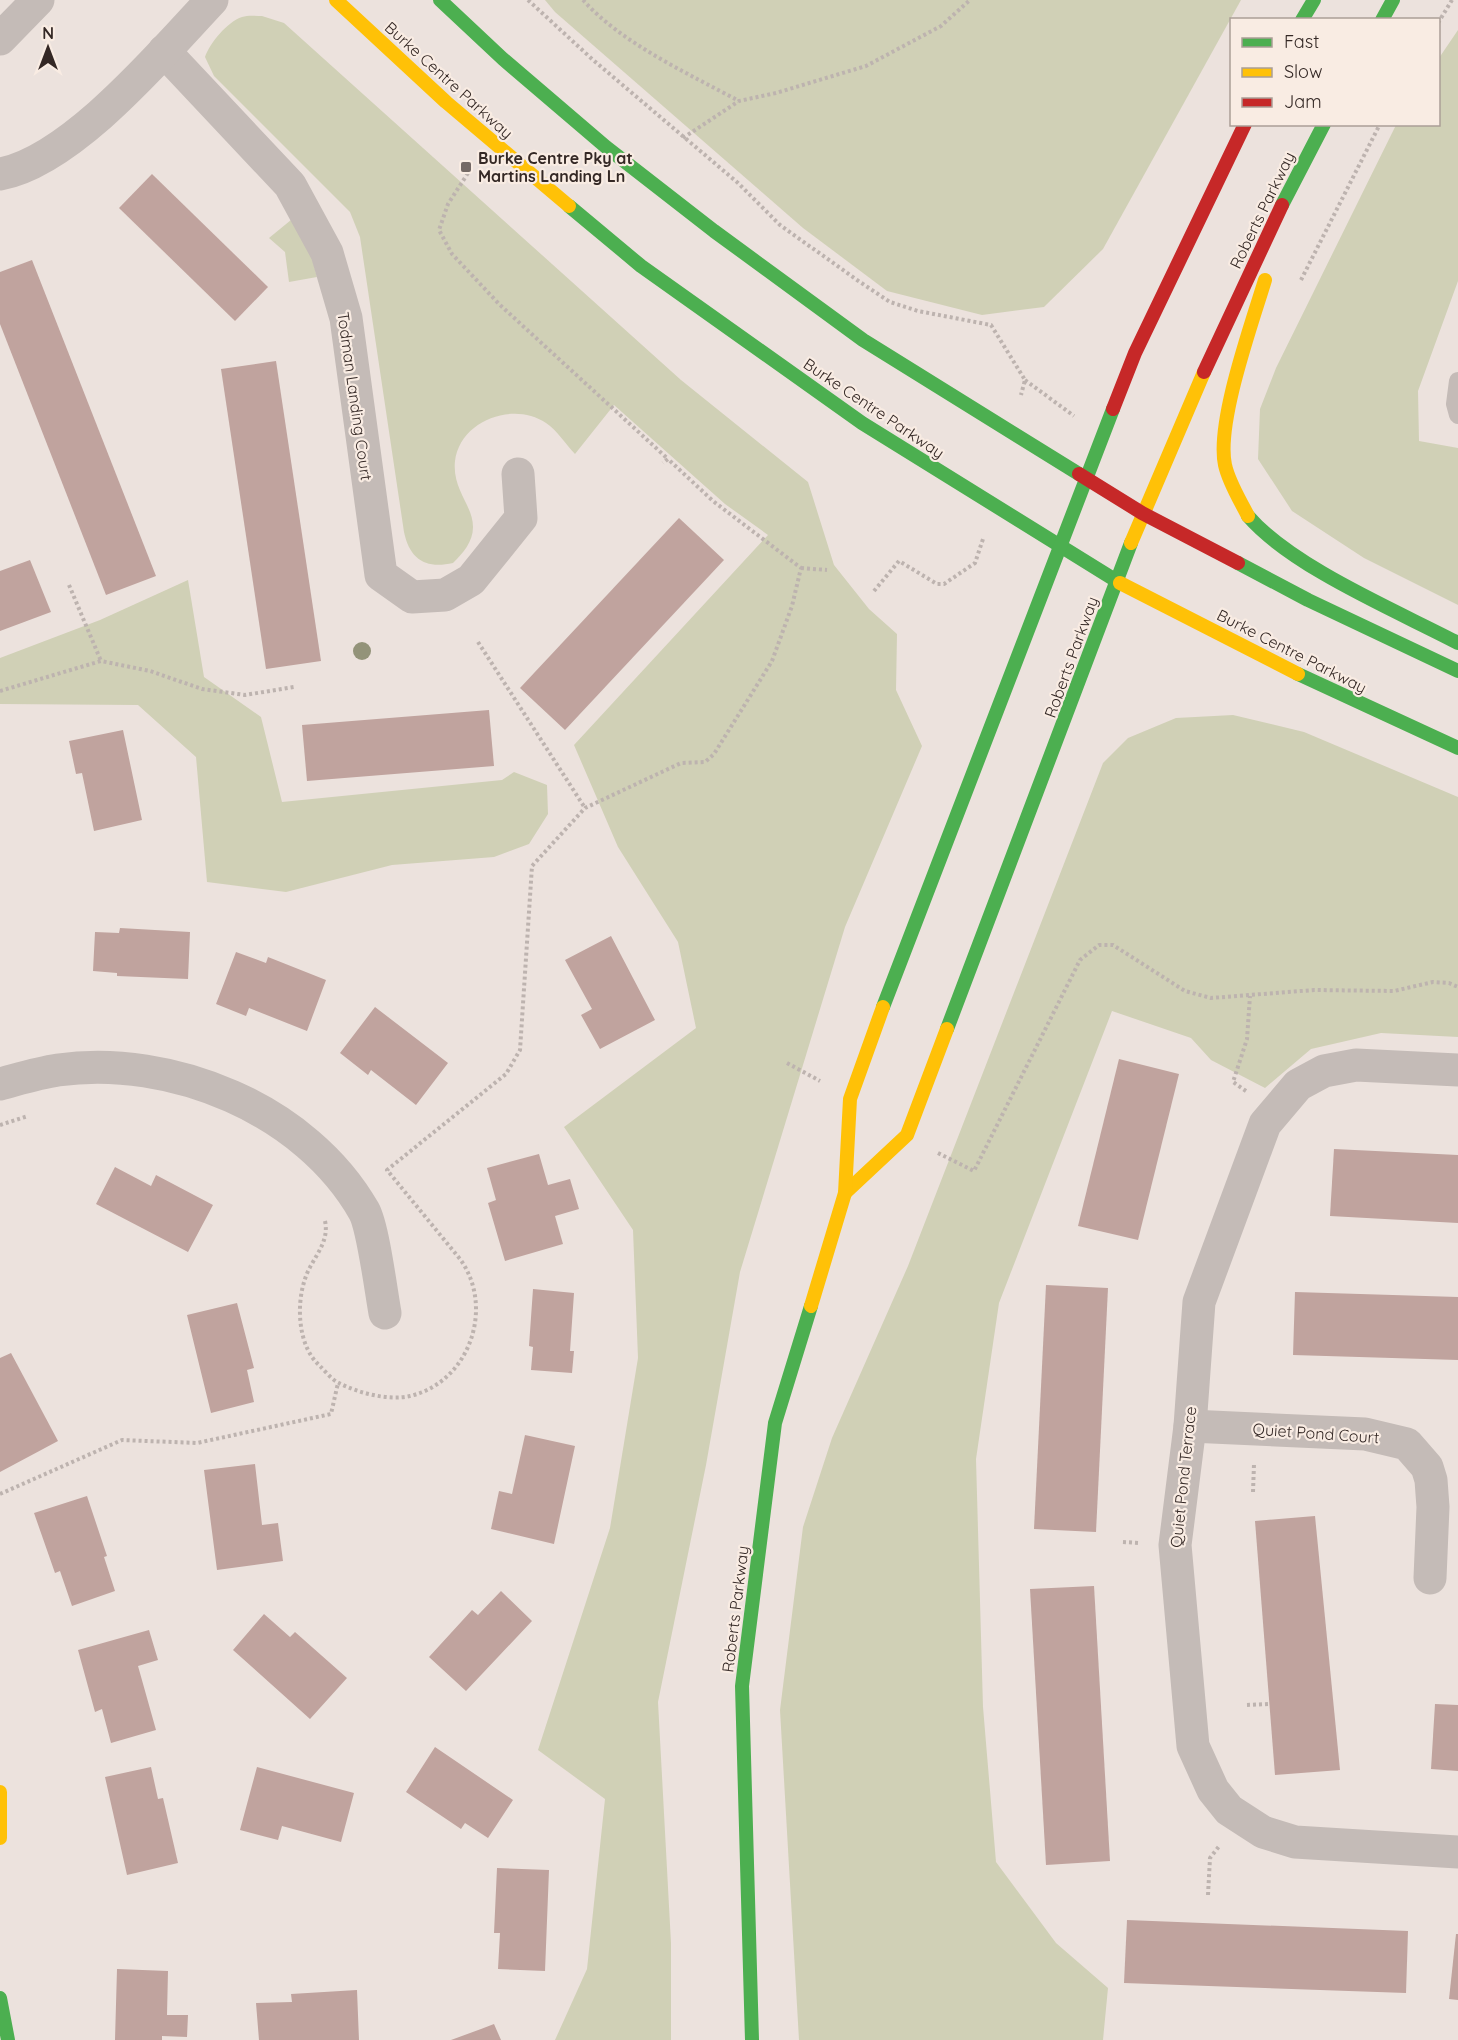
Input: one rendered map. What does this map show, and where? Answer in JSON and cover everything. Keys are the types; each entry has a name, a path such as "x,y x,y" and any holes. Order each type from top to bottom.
{"main road":[{"name":"Burke Centre Parkway","path":"336,0 446,102 641,266 862,423 1117,581 1335,693 1458,748"},
{"path":"440,0 503,59 597,139 714,231 863,340 1142,513 1308,600 1458,671"},
{"path":"1303,18 1314,0"},
{"path":"1383,18 1393,0"},
{"name":"Roberts Parkway","path":"752,2040 742,1686 775,1423 845,1193 850,1099 865,1052 1013,666 1062,547 1135,353 1244,126"},
{"name":"Roberts Parkway","path":"845,1193 907,1135 1142,513 1212,355 1300,167 1323,126"},
{"path":"1300,167 1230,404 1224,432 1225,465 1249,517 1277,544 1342,582 1458,643"},
{"path":"0,1792 0,1838"},
{"path":"0,1998 8,2040"}],"street":[{"path":"0,39 38,0"},
{"path":"0,174 28,164 51,151 93,120 164,51 212,0"},
{"name":"Todman Landing Court","path":"164,51 290,185 327,253 346,318 381,575 412,597 445,595 471,580 521,519 518,474"},
{"name":"Quiet Pond Terrace","path":"1458,1070 1356,1065 1324,1071 1298,1085 1265,1124 1199,1302 1190,1426 1175,1545 1193,1746 1213,1790 1229,1810 1263,1832 1295,1842 1458,1852"},
{"path":"0,1084 59,1070 131,1069 180,1077 234,1096 309,1145 346,1183 366,1213 386,1313"},
{"name":"Quiet Pond Court","path":"1190,1426 1365,1434 1407,1444 1427,1467 1431,1480 1433,1507 1430,1578"}],"lane":[{"path":"1458,381 1455,404 1458,415"}],"path":[{"path":"528,0 683,139 738,183 780,225 890,302 918,311 991,325 1015,363"},
{"path":"583,0 593,12 639,44 739,100"},
{"path":"683,139 739,100 776,93 866,66 941,26 970,0"},
{"path":"1440,20 1452,0"},
{"path":"468,173 448,204 439,230 452,254 499,304 712,501 801,568 827,570"},
{"path":"663,463 668,459"},
{"path":"874,591 899,561 937,584 944,584 968,569"},
{"path":"323,1215 326,1223 325,1239 305,1279 300,1311 304,1342 315,1362 338,1383 377,1396 410,1397 441,1382 463,1359 477,1321 476,1293 470,1273 387,1170 506,1074 520,1050 532,866 585,808 681,763 705,762 714,754 772,661 792,606 801,568"},
{"path":"69,585 101,662"},
{"path":"478,642 585,808"},
{"path":"0,691 101,662 150,671 202,689 245,695 294,687"},
{"path":"934,1151 974,1172 1080,960 1099,945 1113,945 1185,991 1211,998 1314,990 1394,991 1433,982 1449,983 1458,987"},
{"path":"1233,1082 1247,1039 1250,996"},
{"path":"787,1064 827,1085"},
{"path":"0,1125 31,1115"},
{"path":"0,1494 122,1440 197,1443 331,1414 338,1383"},
{"path":"1253,1492 1254,1457"},
{"path":"1247,1705 1269,1704"},
{"path":"1208,1895 1210,1858 1227,1838"}],"green space":[{"path":"545,0 1241,0 1103,249 1044,307 982,315 887,291 803,228 555,12"},
{"path":"244,16 262,16 284,23 681,380 808,482 834,565 869,609 897,634 896,690 922,746 845,927 740,1272 706,1465 658,1702 671,1943 671,2040 555,2040 587,1969 605,1799 538,1750 610,1528 638,1358 633,1230 564,1127 696,1028 678,942 618,847 574,745 768,535 725,504 614,405 575,454 550,426 533,417 519,414 504,415 490,418 478,425 459,447 455,461 459,489 472,519 473,532 469,542 453,563 435,565 415,556 410,550 404,532 360,237 350,212 214,76 205,57 215,40 231,23"},
{"path":"1458,30 1458,281 1418,391 1419,441 1458,448 1458,605 1364,558 1292,511 1258,459 1260,409 1276,368 1396,126 1440,126 1440,57"},
{"path":"291,220 307,239 317,277 289,282 285,252 269,238"},
{"path":"188,580 204,677 261,717 282,802 502,780 514,772 547,785 548,814 529,844 494,857 392,865 286,892 207,882 196,757 138,705 0,704 0,658 100,620"},
{"path":"1233,715 1304,732 1458,797 1458,1037 1381,1033 1311,1049 1265,1088 1211,1060 1191,1038 1112,1011 999,1303 976,1459 983,1707 996,1862 1056,1943 1108,1988 1103,2040 799,2040 780,1710 803,1527 832,1438 908,1266 1103,763 1128,738 1176,718"}],"building":[{"path":"152,174 268,287 235,321 119,208"},
{"path":"32,260 156,576 106,595 0,324 0,272"},
{"path":"276,361 321,661 266,669 221,369"},
{"path":"679,518 724,560 565,730 520,688"},
{"path":"30,560 51,612 0,631 0,571"},
{"path":"489,710 494,766 307,781 302,725"},
{"path":"123,730 142,820 94,831 82,773 76,774 69,741"},
{"path":"120,928 190,932 188,979 117,976 117,973 93,971 95,932 119,933"},
{"path":"611,936 655,1020 600,1049 581,1015 592,1009 565,960"},
{"path":"236,952 266,963 268,957 326,980 307,1031 249,1008 246,1016 216,1004"},
{"path":"375,1007 448,1063 416,1105 371,1070 368,1075 340,1053"},
{"path":"1119,1059 1179,1074 1138,1240 1078,1226"},
{"path":"1334,1149 1458,1155 1458,1223 1330,1216"},
{"path":"539,1154 548,1185 570,1179 579,1209 555,1216 563,1244 505,1261 488,1203 496,1200 487,1168"},
{"path":"115,1167 151,1186 156,1175 213,1205 188,1252 96,1204"},
{"path":"1046,1285 1108,1288 1096,1532 1034,1529"},
{"path":"533,1289 574,1293 570,1351 574,1351 572,1373 531,1370 533,1347 529,1346"},
{"path":"1295,1292 1458,1297 1458,1360 1293,1355"},
{"path":"237,1303 254,1368 247,1370 254,1402 211,1413 187,1315"},
{"path":"11,1353 58,1441 0,1472 0,1358"},
{"path":"525,1435 575,1446 554,1544 491,1529 499,1491 512,1494"},
{"path":"255,1464 262,1525 278,1523 283,1561 217,1570 204,1470"},
{"path":"87,1496 107,1556 104,1557 115,1591 72,1606 60,1571 55,1573 34,1513"},
{"path":"1315,1516 1340,1770 1275,1775 1255,1521"},
{"path":"1094,1586 1110,1861 1046,1865 1030,1589"},
{"path":"501,1591 532,1621 466,1691 429,1657 472,1610 478,1615"},
{"path":"264,1614 290,1637 295,1632 347,1678 310,1719 233,1650"},
{"path":"149,1630 158,1660 138,1666 156,1730 111,1743 102,1709 95,1712 78,1650"},
{"path":"1435,1704 1458,1705 1458,1771 1431,1769"},
{"path":"435,1747 513,1800 488,1838 465,1823 461,1829 406,1792"},
{"path":"151,1767 158,1799 163,1798 178,1863 127,1875 105,1777"},
{"path":"257,1767 354,1793 341,1842 282,1826 278,1840 240,1830"},
{"path":"497,1868 549,1870 545,1971 498,1969 500,1933 494,1933"},
{"path":"1127,1920 1408,1931 1406,1993 1124,1983"},
{"path":"1456,1934 1458,1934 1458,2000 1449,1999"},
{"path":"117,1969 168,1971 167,2015 188,2015 187,2037 162,2036 162,2040 115,2040"},
{"path":"357,1990 359,2040 259,2040 256,2003 292,2002 291,1994"},
{"path":"494,2024 501,2040 451,2040 481,2029"}],"traffic: fast":[{"path":"440,0 503,59 606,147 714,231 863,340 1079,474"},
{"path":"1303,18 1314,0"},
{"path":"1383,18 1393,0"},
{"path":"1282,205 1323,126"},
{"path":"569,206 641,266 862,423 1120,583"},
{"path":"883,1007 1113,409"},
{"path":"1248,516 1267,535 1318,570 1458,643"},
{"path":"947,1029 1131,543"},
{"path":"1238,563 1308,600 1458,671"},
{"path":"1298,674 1458,748"},
{"path":"752,2040 742,1686 775,1423 811,1306"},
{"path":"0,1998 8,2040"}],"traffic: slow":[{"path":"336,0 446,102 569,206"},
{"path":"1248,516 1227,472 1224,447 1230,399 1265,280"},
{"path":"1131,543 1204,372"},
{"path":"1120,583 1298,674"},
{"path":"811,1306 845,1193 850,1099 883,1007"},
{"path":"845,1193 907,1135 947,1029"},
{"path":"0,1792 0,1838"}],"traffic: jam":[{"path":"1113,409 1135,353 1244,126"},
{"path":"1204,372 1282,205"},
{"path":"1079,474 1142,513 1238,563"}],"place":[{"name":"Burke Centre Pky at Martins Landing Ln","path":"466,167"}]}
